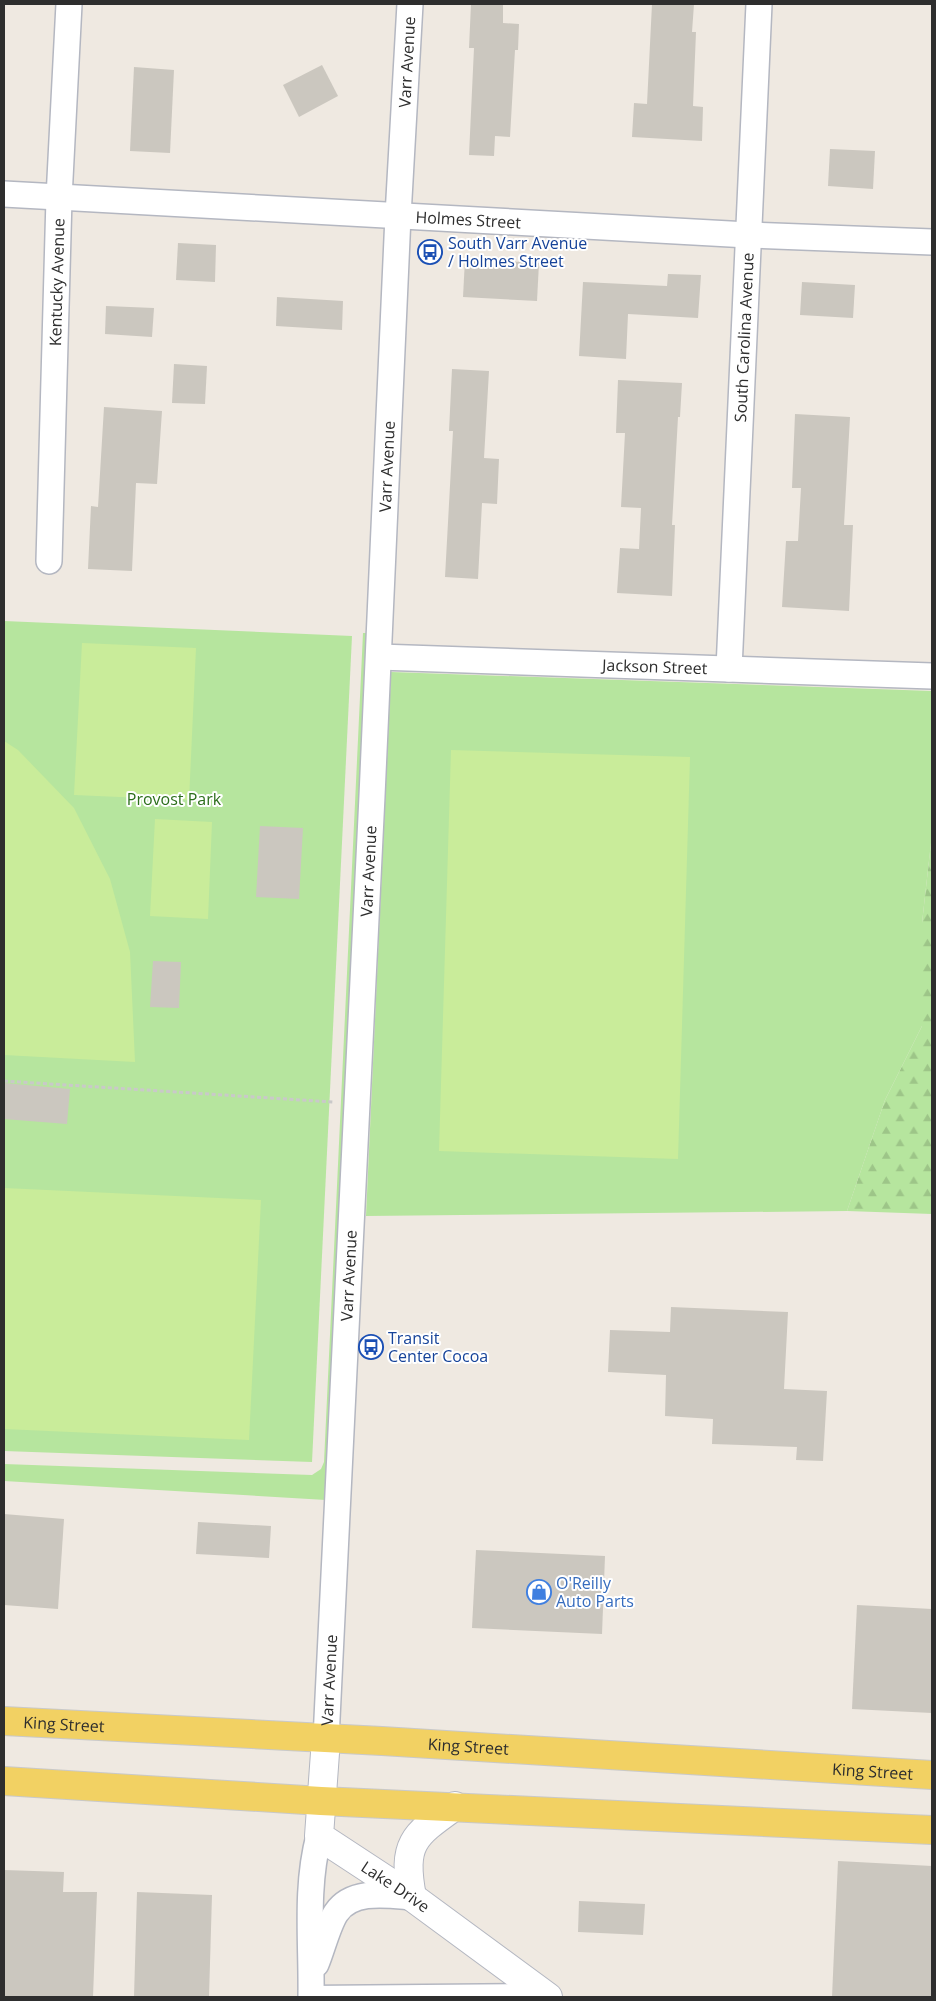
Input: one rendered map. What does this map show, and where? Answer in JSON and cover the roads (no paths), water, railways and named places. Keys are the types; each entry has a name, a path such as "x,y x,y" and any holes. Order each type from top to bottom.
{"main road":[{"name":"King Street","path":"4,1721 932,1775"},
{"path":"4,1781 321,1801 932,1830"}],"street":[{"name":"Kentucky Avenue","path":"49,561 58,198 69,4"},
{"name":"Varr Avenue","path":"326,1739 379,657 398,216 410,4"},
{"name":"South Carolina Avenue","path":"729,669 759,4"},
{"name":"Holmes Street","path":"4,194 748,235 932,242"},
{"name":"Jackson Street","path":"379,657 932,676"},
{"path":"311,1989 313,1859 319,1836 326,1739"},
{"path":"311,1989 336,1913 350,1900 377,1894 412,1897 408,1878 408,1862 412,1842 424,1828 455,1806"},
{"name":"Lake Drive","path":"319,1836 412,1897 543,1993"}],"lane":[{"path":"311,1989 543,1993"}],"place":[{"name":"South Varr Avenue / Holmes Street","path":"430,252"},
{"name":"Transit Center Cocoa","path":"371,1347"},
{"name":"O'Reilly Auto Parts","path":"539,1592"}],"park label":[{"name":"Provost Park","path":"174,799"}]}
